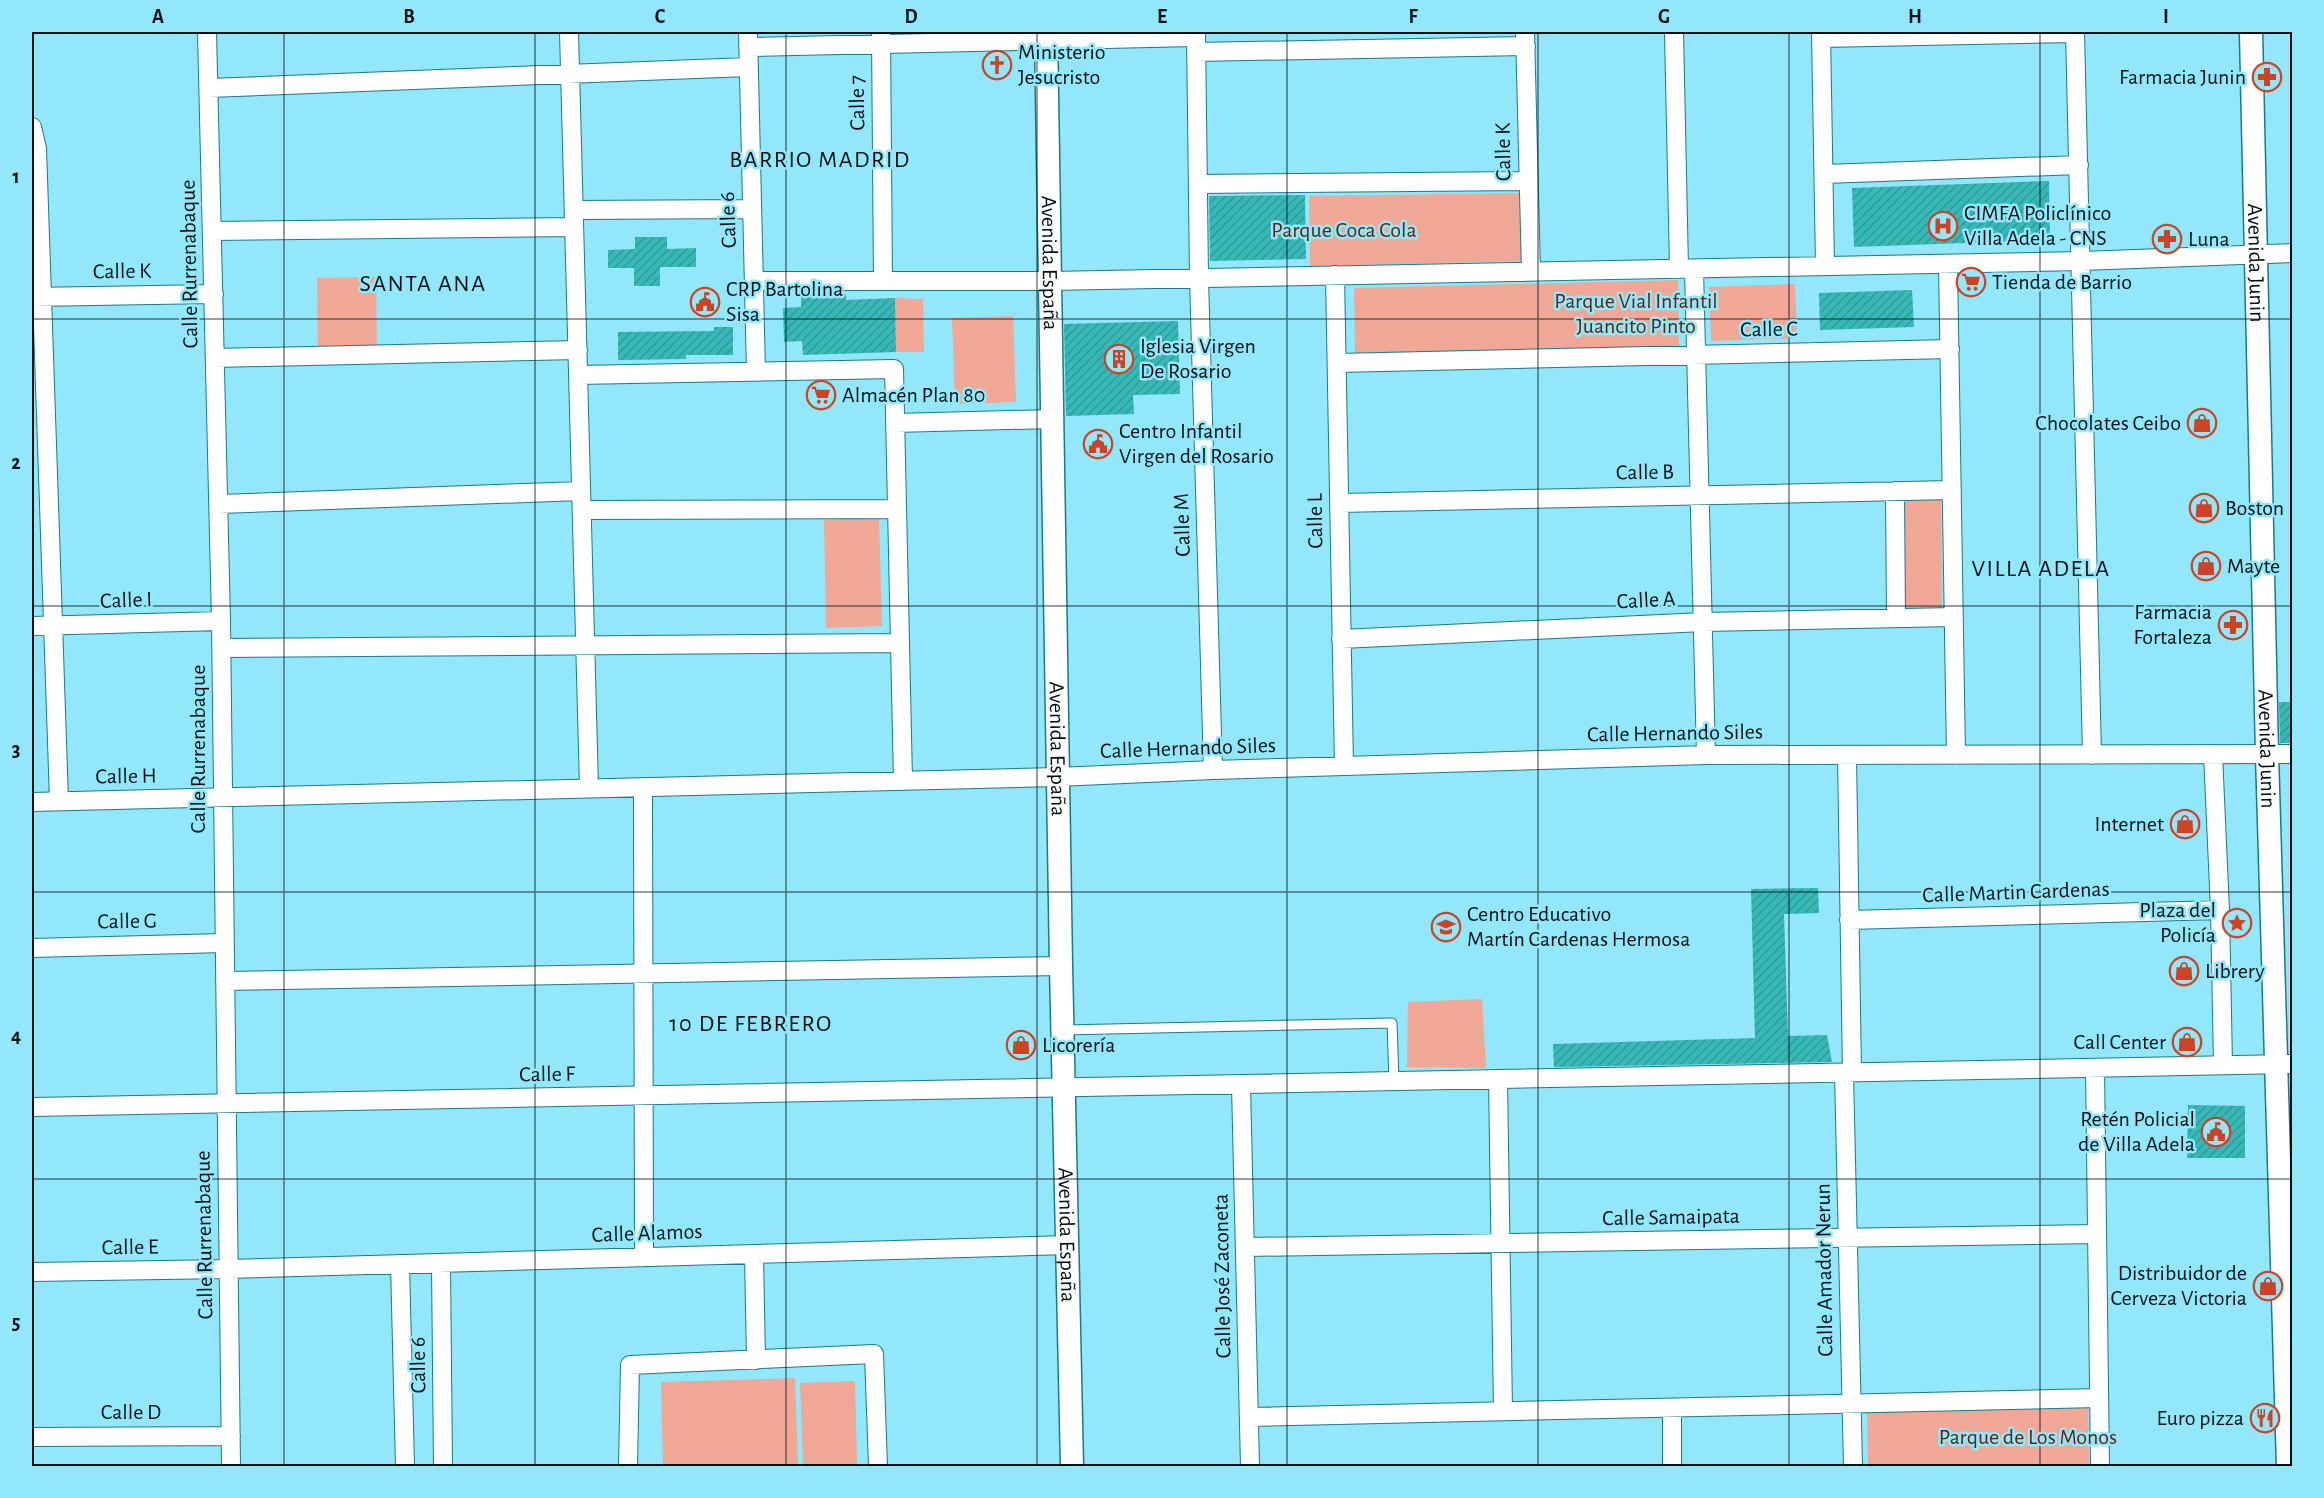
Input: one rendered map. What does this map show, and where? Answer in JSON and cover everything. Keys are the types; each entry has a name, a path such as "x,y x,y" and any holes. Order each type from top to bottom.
{"street":[{"name":"Calle Rurrenabaque","path":"207,32 222,621 222,797 231,1467"},
{"path":"569,32 589,788"},
{"path":"1674,32 1687,269 1696,355 1706,755"},
{"path":"1826,266 1821,35 2075,32 2092,755"},
{"name":"Avenida Junin","path":"2251,32 2267,754 2285,1064 2288,1467"},
{"path":"748,39 1046,35 1196,40 1526,39"},
{"name":"Avenida España","path":"1046,35 1061,966 1072,1467"},
{"name":"Calle 7","path":"880,38 884,281"},
{"name":"Calle 6","path":"748,39 756,372"},
{"name":"Calle K","path":"1526,39 1531,272"},
{"name":"Calle M","path":"1196,40 1213,770"},
{"path":"209,88 748,67"},
{"path":"32,127 37,148 39,460 52,626 59,801"},
{"path":"1824,174 2079,165"},
{"path":"1198,184 1528,181"},
{"path":"212,231 752,209"},
{"path":"754,281 1050,281 2082,261 2292,253"},
{"path":"1948,264 1956,754"},
{"name":"Calle L","path":"1335,275 1344,766"},
{"name":"Calle K","path":"37,297 214,294"},
{"name":"Calle C","path":"1337,363 1950,349"},
{"path":"215,358 578,350"},
{"path":"578,375 894,369 903,781"},
{"path":"895,423 1052,419"},
{"name":"Calle B","path":"1339,503 1952,490"},
{"path":"219,504 581,491"},
{"path":"1895,491 1896,618"},
{"path":"582,510 897,509"},
{"name":"Calle A","path":"1341,639 1703,622 1954,617"},
{"name":"Calle I","path":"32,626 222,621"},
{"path":"222,648 900,643"},
{"name":"Calle Amador Nerun","path":"1846,754 1849,920 1847,1238 1853,1467"},
{"path":"2213,754 2220,910 2223,1065"},
{"name":"Calle Hernando Siles","path":"643,787 1058,777 1706,755 2292,754"},
{"path":"643,787 644,1257"},
{"name":"Calle H","path":"32,802 643,787"},
{"name":"Calle Martin Cardenas","path":"1849,920 2220,910"},
{"name":"Calle G","path":"32,948 224,943"},
{"path":"225,981 1061,966"},
{"name":"Calle F","path":"32,1107 2285,1064"},
{"path":"2095,1068 2100,1467"},
{"path":"1498,1079 1503,1411"},
{"name":"Calle José Zaconeta","path":"1241,1084 1250,1467"},
{"name":"Calle Samaipata","path":"1246,1248 2097,1234"},
{"name":"Calle Alamos","path":"228,1269 1067,1245"},
{"path":"754,1254 756,1360"},
{"name":"Calle 6","path":"441,1263 443,1467"},
{"name":"Calle 6","path":"400,1264 405,1467"},
{"name":"Calle E","path":"32,1272 228,1269"},
{"path":"628,1467 630,1365 874,1354 878,1467"},
{"path":"1250,1418 2099,1398"},
{"path":"1671,1408 1672,1467"},
{"name":"Calle D","path":"32,1437 231,1436"}],"lane":[{"path":"1063,1030 1392,1023 1394,1082"}],"green space":[{"name":"Parque Coca Cola","path":"1517,193 1523,196 1530,261 1310,266 1309,196"},
{"path":"376,277 377,361 318,362 317,278"},
{"name":"Parque Vial Infantil Juancito Pinto","path":"1678,280 1679,346 1355,353 1354,288"},
{"path":"1795,284 1797,338 1711,341 1709,287"},
{"path":"895,298 923,299 924,352 896,352"},
{"path":"1013,316 1016,402 955,404 952,318"},
{"path":"1902,497 1941,499 1942,607 1904,609"},
{"path":"879,518 882,626 826,628 824,520"},
{"path":"1482,999 1486,1068 1407,1067 1408,1002"},
{"path":"795,1378 798,1466 663,1466 661,1382"},
{"path":"855,1381 857,1466 803,1466 800,1383"},
{"name":"Parque de Los Monos","path":"2088,1405 2089,1466 1868,1466 1867,1412"}],"building":[{"path":"2049,181 2050,240 1854,247 1852,188"},
{"path":"1305,195 1306,259 1210,261 1209,196"},
{"path":"635,237 667,237 667,249 696,248 696,267 660,267 660,286 634,286 634,268 608,268 608,250 635,249"},
{"path":"1912,290 1914,327 1820,330 1819,293"},
{"path":"846,294 846,300 895,298 896,352 803,355 802,341 784,342 783,308 801,307 801,295"},
{"name":"Iglesia Virgen De Rosario","path":"1178,321 1180,394 1133,395 1134,414 1066,416 1064,324"},
{"path":"714,327 733,327 733,355 686,355 686,359 618,360 618,332 714,331"},
{"path":"2279,702 2292,702 2292,743 2280,743"},
{"path":"1818,888 1819,913 1784,914 1788,1036 1827,1035 1832,1062 1554,1067 1553,1044 1755,1038 1751,889"},
{"name":"Retén Policial de Villa Adela","path":"2188,1105 2245,1106 2245,1158 2187,1158"}],"place":[{"name":"Ministerio Jesucristo","path":"997,65"},
{"name":"Farmacia Junin","path":"2267,77"},
{"name":"CIMFA Policlínico Villa Adela - CNS","path":"1943,226"},
{"name":"Luna","path":"2167,239"},
{"name":"Tienda de Barrio","path":"1971,282"},
{"name":"CRP Bartolina Sisa","path":"705,302"},
{"name":"Iglesia Virgen De Rosario","path":"1119,359"},
{"name":"Almacén Plan 80","path":"821,395"},
{"name":"Chocolates Ceibo","path":"2202,423"},
{"name":"Centro Infantil Virgen del Rosario","path":"1098,444"},
{"name":"Boston","path":"2204,508"},
{"name":"Mayte","path":"2206,566"},
{"name":"Farmacia Fortaleza","path":"2233,625"},
{"name":"Internet","path":"2185,824"},
{"name":"Plaza del Policía","path":"2237,923"},
{"name":"Centro Educativo Martín Cardenas Hermosa","path":"1446,927"},
{"name":"Librery","path":"2184,971"},
{"name":"Call Center","path":"2187,1042"},
{"name":"Licorería","path":"1021,1045"},
{"name":"Retén Policial de Villa Adela","path":"2216,1132"},
{"name":"Distribuidor de Cerveza Victoria","path":"2268,1286"},
{"name":"Euro pizza","path":"2265,1418"}],"district":[{"name":"BARRIO MADRID","path":"820,160"},
{"name":"SANTA ANA","path":"423,284"},
{"name":"VILLA ADELA","path":"2041,569"},
{"name":"10 DE FEBRERO","path":"751,1024"}]}
